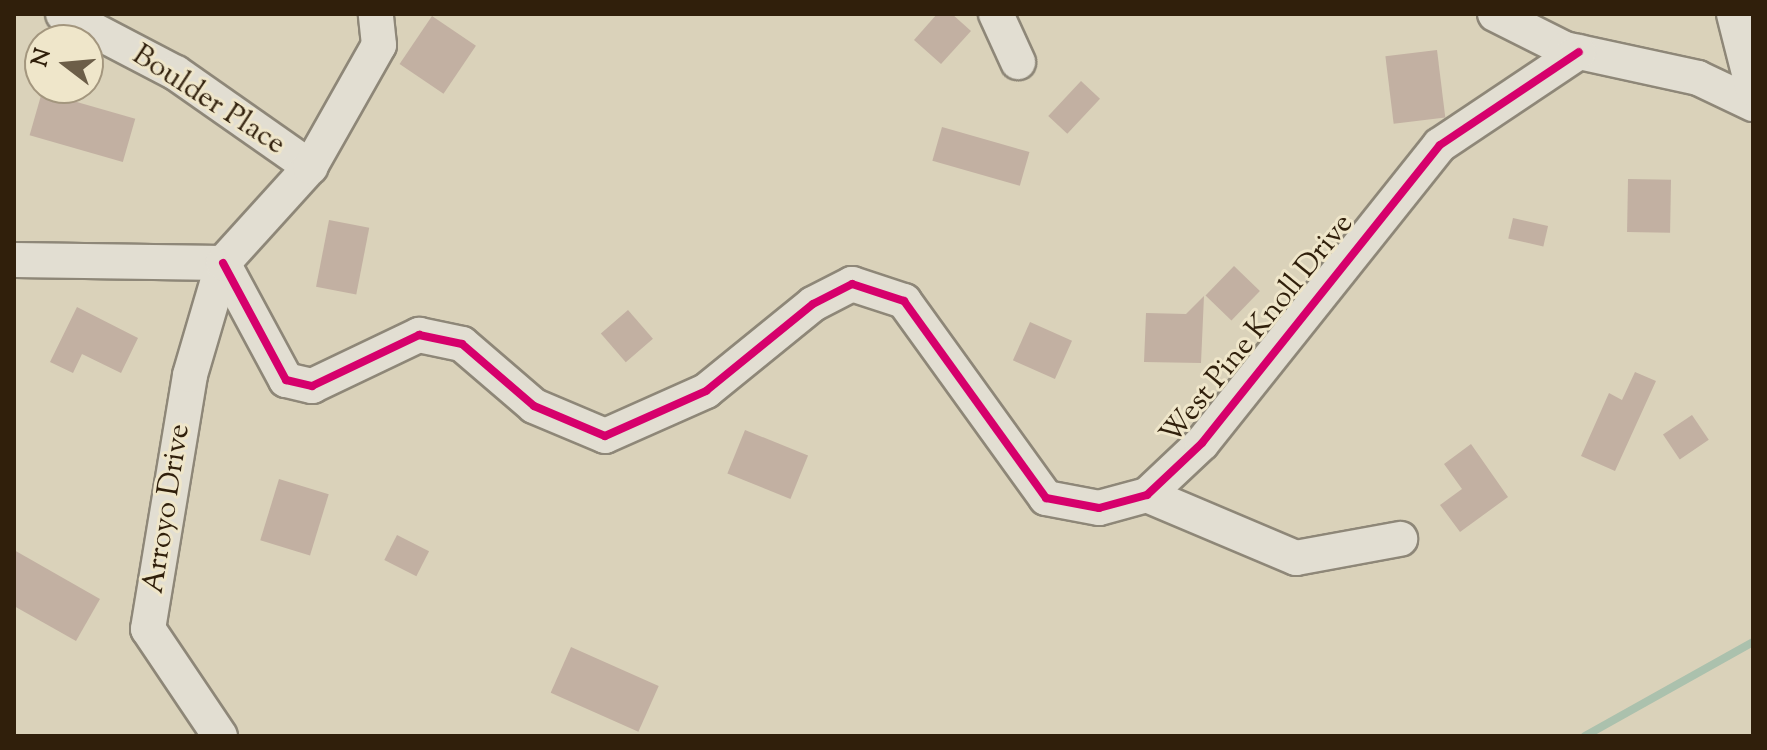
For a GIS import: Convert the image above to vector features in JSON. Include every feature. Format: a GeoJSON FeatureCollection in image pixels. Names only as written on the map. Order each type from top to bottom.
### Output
{"type":"FeatureCollection","features":[{"type":"Feature","properties":{"kind":"street","name":"Boulder Place"},"geometry":{"type":"LineString","coordinates":[[63,14],[176,73],[310,167]]}},
{"type":"Feature","properties":{"kind":"street"},"geometry":{"type":"LineString","coordinates":[[14,260],[223,263],[310,167],[379,45],[376,14]]}},
{"type":"Feature","properties":{"kind":"street"},"geometry":{"type":"LineString","coordinates":[[996,14],[1018,62]]}},
{"type":"Feature","properties":{"kind":"street"},"geometry":{"type":"LineString","coordinates":[[1495,14],[1579,52],[1698,78],[1753,104]]}},
{"type":"Feature","properties":{"kind":"street"},"geometry":{"type":"LineString","coordinates":[[1734,14],[1753,89]]}},
{"type":"Feature","properties":{"kind":"street","name":"West Pine Knoll Drive"},"geometry":{"type":"LineString","coordinates":[[223,263],[286,380],[312,386],[419,335],[462,344],[534,406],[605,436],[706,391],[813,304],[852,284],[904,301],[1046,498],[1099,508],[1147,495],[1202,443],[1440,145],[1579,52]]}},
{"type":"Feature","properties":{"kind":"street","name":"Arroyo Drive"},"geometry":{"type":"LineString","coordinates":[[220,736],[148,629],[190,375],[223,263]]}},
{"type":"Feature","properties":{"kind":"street"},"geometry":{"type":"LineString","coordinates":[[1147,495],[1296,558],[1400,539]]}},
{"type":"Feature","properties":{"kind":"building"},"geometry":{"type":"Polygon","coordinates":[[[937,14],[952,14],[971,31],[941,64],[914,40],[937,14]]]}},
{"type":"Feature","properties":{"kind":"building"},"geometry":{"type":"Polygon","coordinates":[[[432,16],[476,46],[444,94],[400,64],[432,16]]]}},
{"type":"Feature","properties":{"kind":"building"},"geometry":{"type":"Polygon","coordinates":[[[1437,50],[1445,117],[1394,124],[1385,56],[1437,50]]]}},
{"type":"Feature","properties":{"kind":"building"},"geometry":{"type":"Polygon","coordinates":[[[1081,81],[1100,99],[1067,134],[1048,116],[1081,81]]]}},
{"type":"Feature","properties":{"kind":"building"},"geometry":{"type":"Polygon","coordinates":[[[39,104],[84,104],[135,119],[123,162],[30,135],[39,104]]]}},
{"type":"Feature","properties":{"kind":"building"},"geometry":{"type":"Polygon","coordinates":[[[942,127],[1029,152],[1020,186],[932,161],[942,127]]]}},
{"type":"Feature","properties":{"kind":"building"},"geometry":{"type":"Polygon","coordinates":[[[1628,179],[1671,180],[1670,233],[1627,232],[1628,179]]]}},
{"type":"Feature","properties":{"kind":"building"},"geometry":{"type":"Polygon","coordinates":[[[1513,218],[1548,226],[1543,247],[1508,238],[1513,218]]]}},
{"type":"Feature","properties":{"kind":"building"},"geometry":{"type":"Polygon","coordinates":[[[329,220],[369,228],[356,295],[316,287],[329,220]]]}},
{"type":"Feature","properties":{"kind":"building"},"geometry":{"type":"Polygon","coordinates":[[[1234,266],[1260,291],[1231,321],[1206,295],[1234,266]]]}},
{"type":"Feature","properties":{"kind":"building"},"geometry":{"type":"Polygon","coordinates":[[[1204,296],[1201,363],[1144,362],[1146,313],[1186,314],[1204,296]]]}},
{"type":"Feature","properties":{"kind":"building"},"geometry":{"type":"Polygon","coordinates":[[[77,307],[138,338],[121,373],[82,354],[73,373],[50,362],[77,307]]]}},
{"type":"Feature","properties":{"kind":"building"},"geometry":{"type":"Polygon","coordinates":[[[628,310],[653,339],[626,362],[601,334],[628,310]]]}},
{"type":"Feature","properties":{"kind":"building"},"geometry":{"type":"Polygon","coordinates":[[[1030,322],[1072,341],[1055,379],[1013,360],[1030,322]]]}},
{"type":"Feature","properties":{"kind":"building"},"geometry":{"type":"Polygon","coordinates":[[[1635,372],[1656,381],[1615,471],[1581,456],[1609,393],[1622,400],[1635,372]]]}},
{"type":"Feature","properties":{"kind":"building"},"geometry":{"type":"Polygon","coordinates":[[[1692,415],[1709,440],[1680,459],[1663,435],[1692,415]]]}},
{"type":"Feature","properties":{"kind":"building"},"geometry":{"type":"Polygon","coordinates":[[[745,430],[808,455],[790,499],[727,474],[745,430]]]}},
{"type":"Feature","properties":{"kind":"building"},"geometry":{"type":"Polygon","coordinates":[[[1471,444],[1508,497],[1460,532],[1440,505],[1462,489],[1444,464],[1471,444]]]}},
{"type":"Feature","properties":{"kind":"building"},"geometry":{"type":"Polygon","coordinates":[[[279,479],[329,494],[310,555],[260,540],[279,479]]]}},
{"type":"Feature","properties":{"kind":"building"},"geometry":{"type":"Polygon","coordinates":[[[397,535],[429,551],[416,576],[384,560],[397,535]]]}},
{"type":"Feature","properties":{"kind":"building"},"geometry":{"type":"Polygon","coordinates":[[[14,550],[100,599],[76,641],[14,606],[14,550]]]}},
{"type":"Feature","properties":{"kind":"building"},"geometry":{"type":"Polygon","coordinates":[[[571,647],[659,686],[638,732],[551,693],[571,647]]]}},
{"type":"Feature","properties":{"kind":"waterway"},"geometry":{"type":"LineString","coordinates":[[1585,736],[1753,642]]}},
{"type":"Feature","properties":{"kind":"cycle path"},"geometry":{"type":"LineString","coordinates":[[223,263],[286,380],[312,386],[419,335],[462,344],[534,406],[605,436],[706,391],[813,304],[852,284],[904,301],[1046,498],[1099,508],[1147,495],[1202,443],[1440,145],[1579,52]]}}]}
